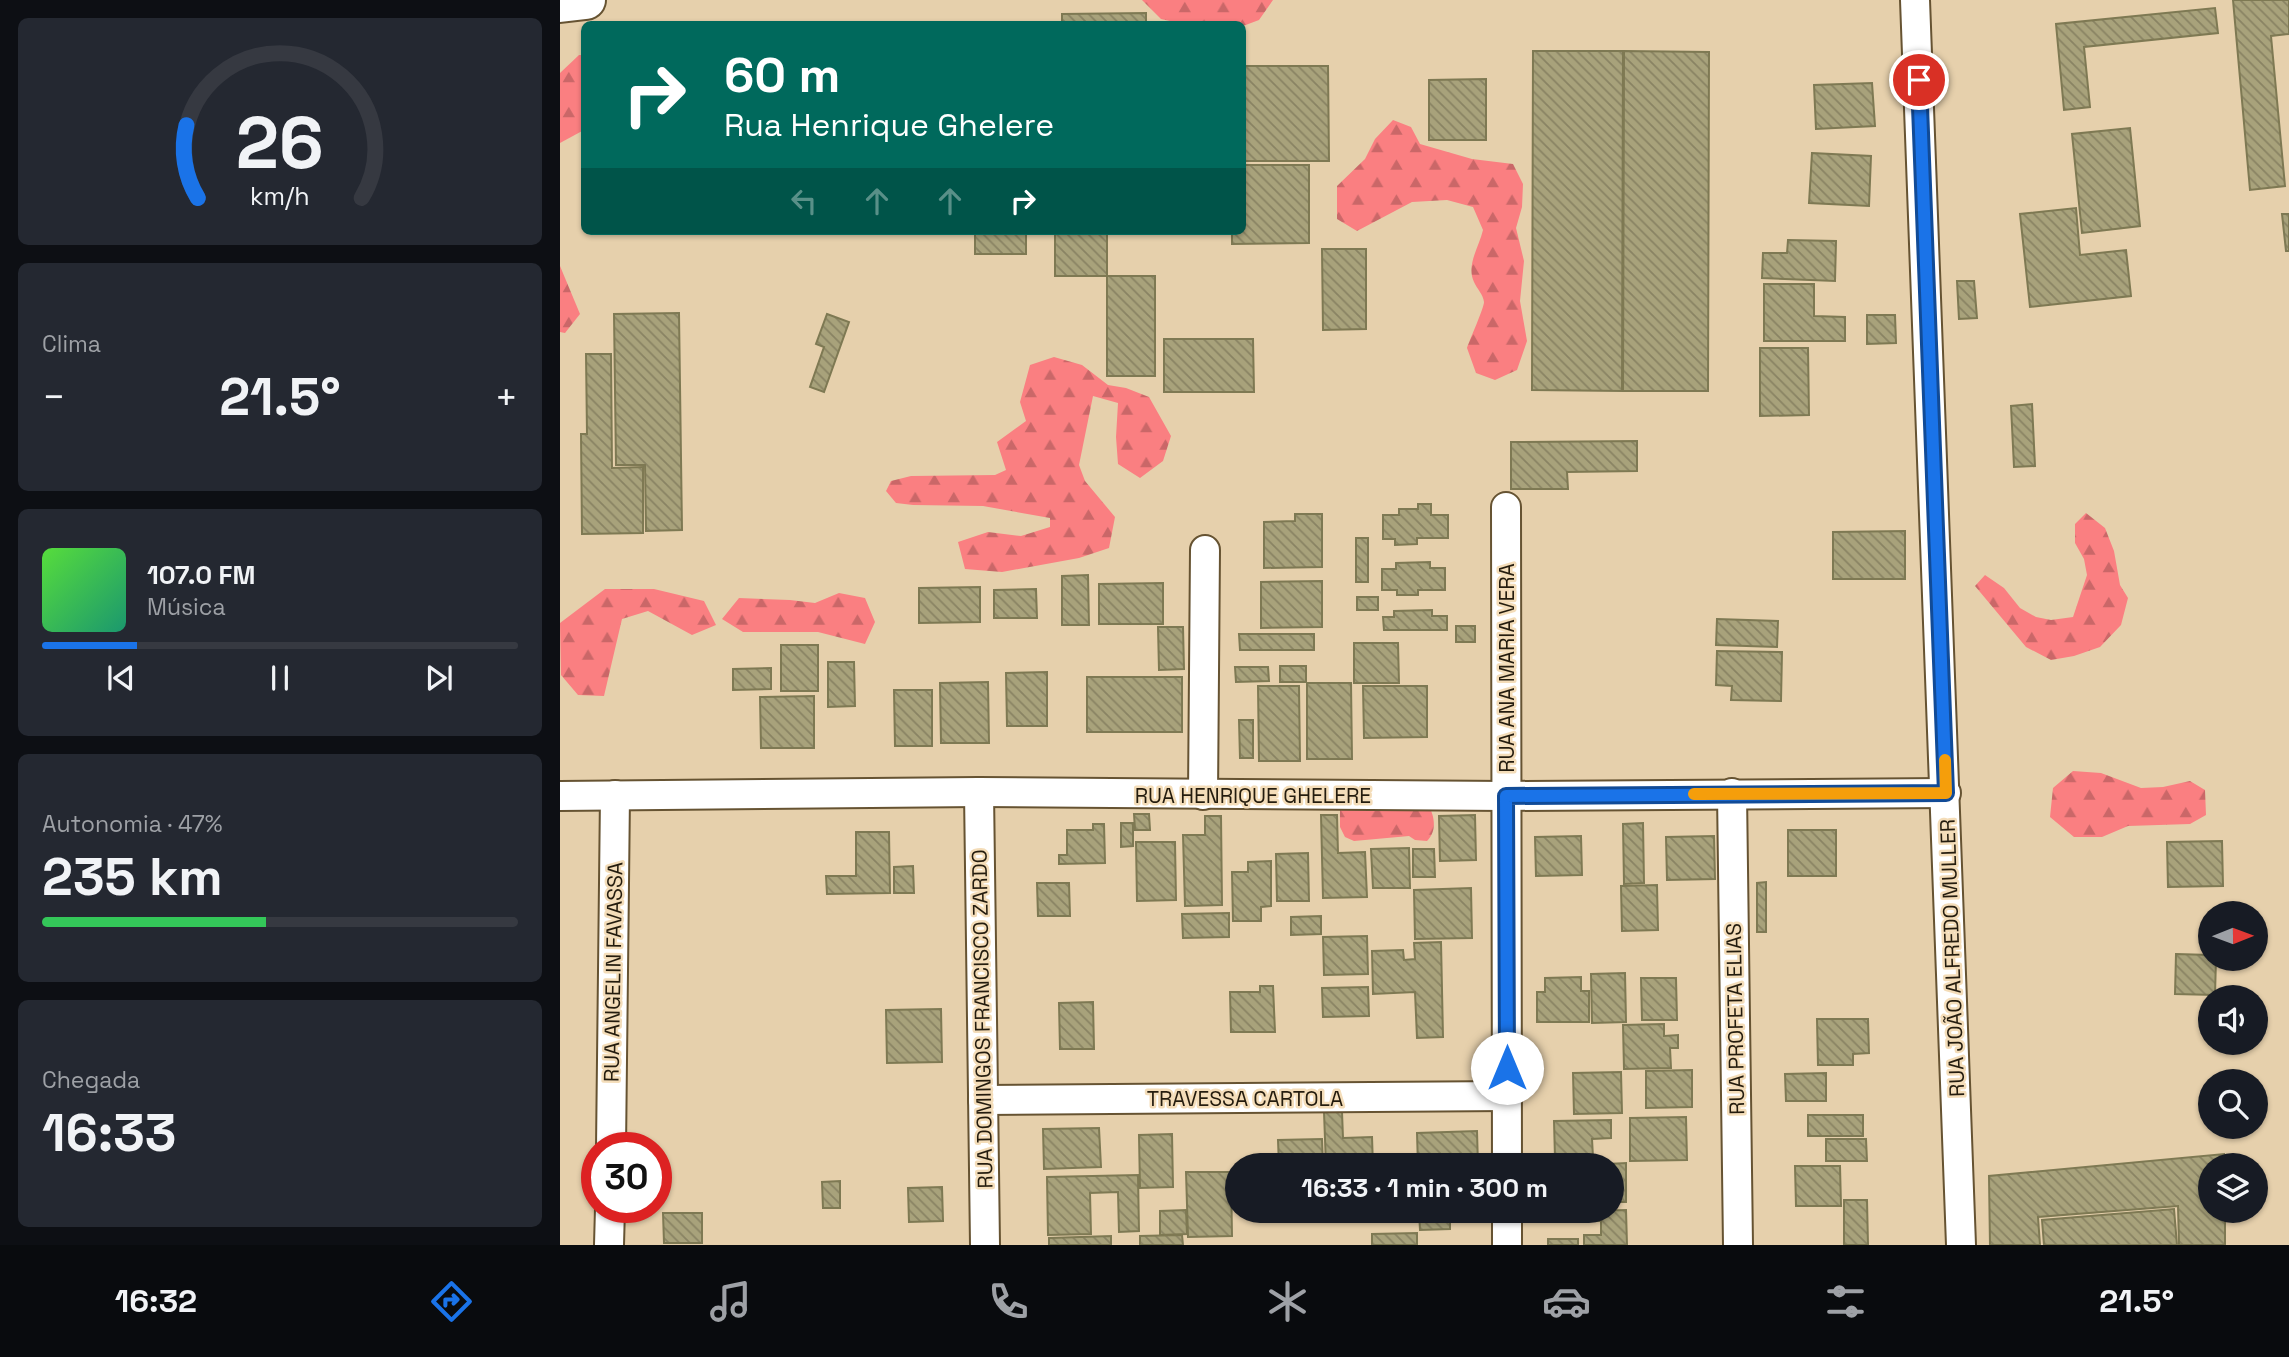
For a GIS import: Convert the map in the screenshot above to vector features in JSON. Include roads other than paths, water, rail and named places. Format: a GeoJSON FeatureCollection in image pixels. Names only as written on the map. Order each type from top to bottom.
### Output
{"type":"FeatureCollection","features":[{"type":"Feature","properties":{"kind":"main road"},"geometry":{"type":"LineString","coordinates":[[560,3],[586,0]]}},
{"type":"Feature","properties":{"kind":"street","name":"RUA JOÃO ALFREDO MULLER"},"geometry":{"type":"LineString","coordinates":[[1915,0],[1961,1245]]}},
{"type":"Feature","properties":{"kind":"street","name":"RUA ANA MARIA VERA"},"geometry":{"type":"LineString","coordinates":[[1506,507],[1507,1153]]}},
{"type":"Feature","properties":{"kind":"street"},"geometry":{"type":"LineString","coordinates":[[1203,794],[1205,550]]}},
{"type":"Feature","properties":{"kind":"street","name":"RUA HENRIQUE GHELERE"},"geometry":{"type":"LineString","coordinates":[[560,796],[979,792],[1506,796],[1946,793]]}},
{"type":"Feature","properties":{"kind":"street","name":"RUA DOMINGOS FRANCISCO ZARDO"},"geometry":{"type":"LineString","coordinates":[[979,792],[985,1245]]}},
{"type":"Feature","properties":{"kind":"street","name":"RUA PROFETA ELIAS"},"geometry":{"type":"LineString","coordinates":[[1732,793],[1738,1245]]}},
{"type":"Feature","properties":{"kind":"street","name":"RUA ANGELIN FAVASSA"},"geometry":{"type":"LineString","coordinates":[[611,1132],[614,795]]}},
{"type":"Feature","properties":{"kind":"street","name":"TRAVESSA CARTOLA"},"geometry":{"type":"LineString","coordinates":[[983,1100],[1507,1096]]}},
{"type":"Feature","properties":{"kind":"street"},"geometry":{"type":"LineString","coordinates":[[609,1245],[610,1223]]}},
{"type":"Feature","properties":{"kind":"street"},"geometry":{"type":"LineString","coordinates":[[1507,1223],[1507,1245]]}}]}
